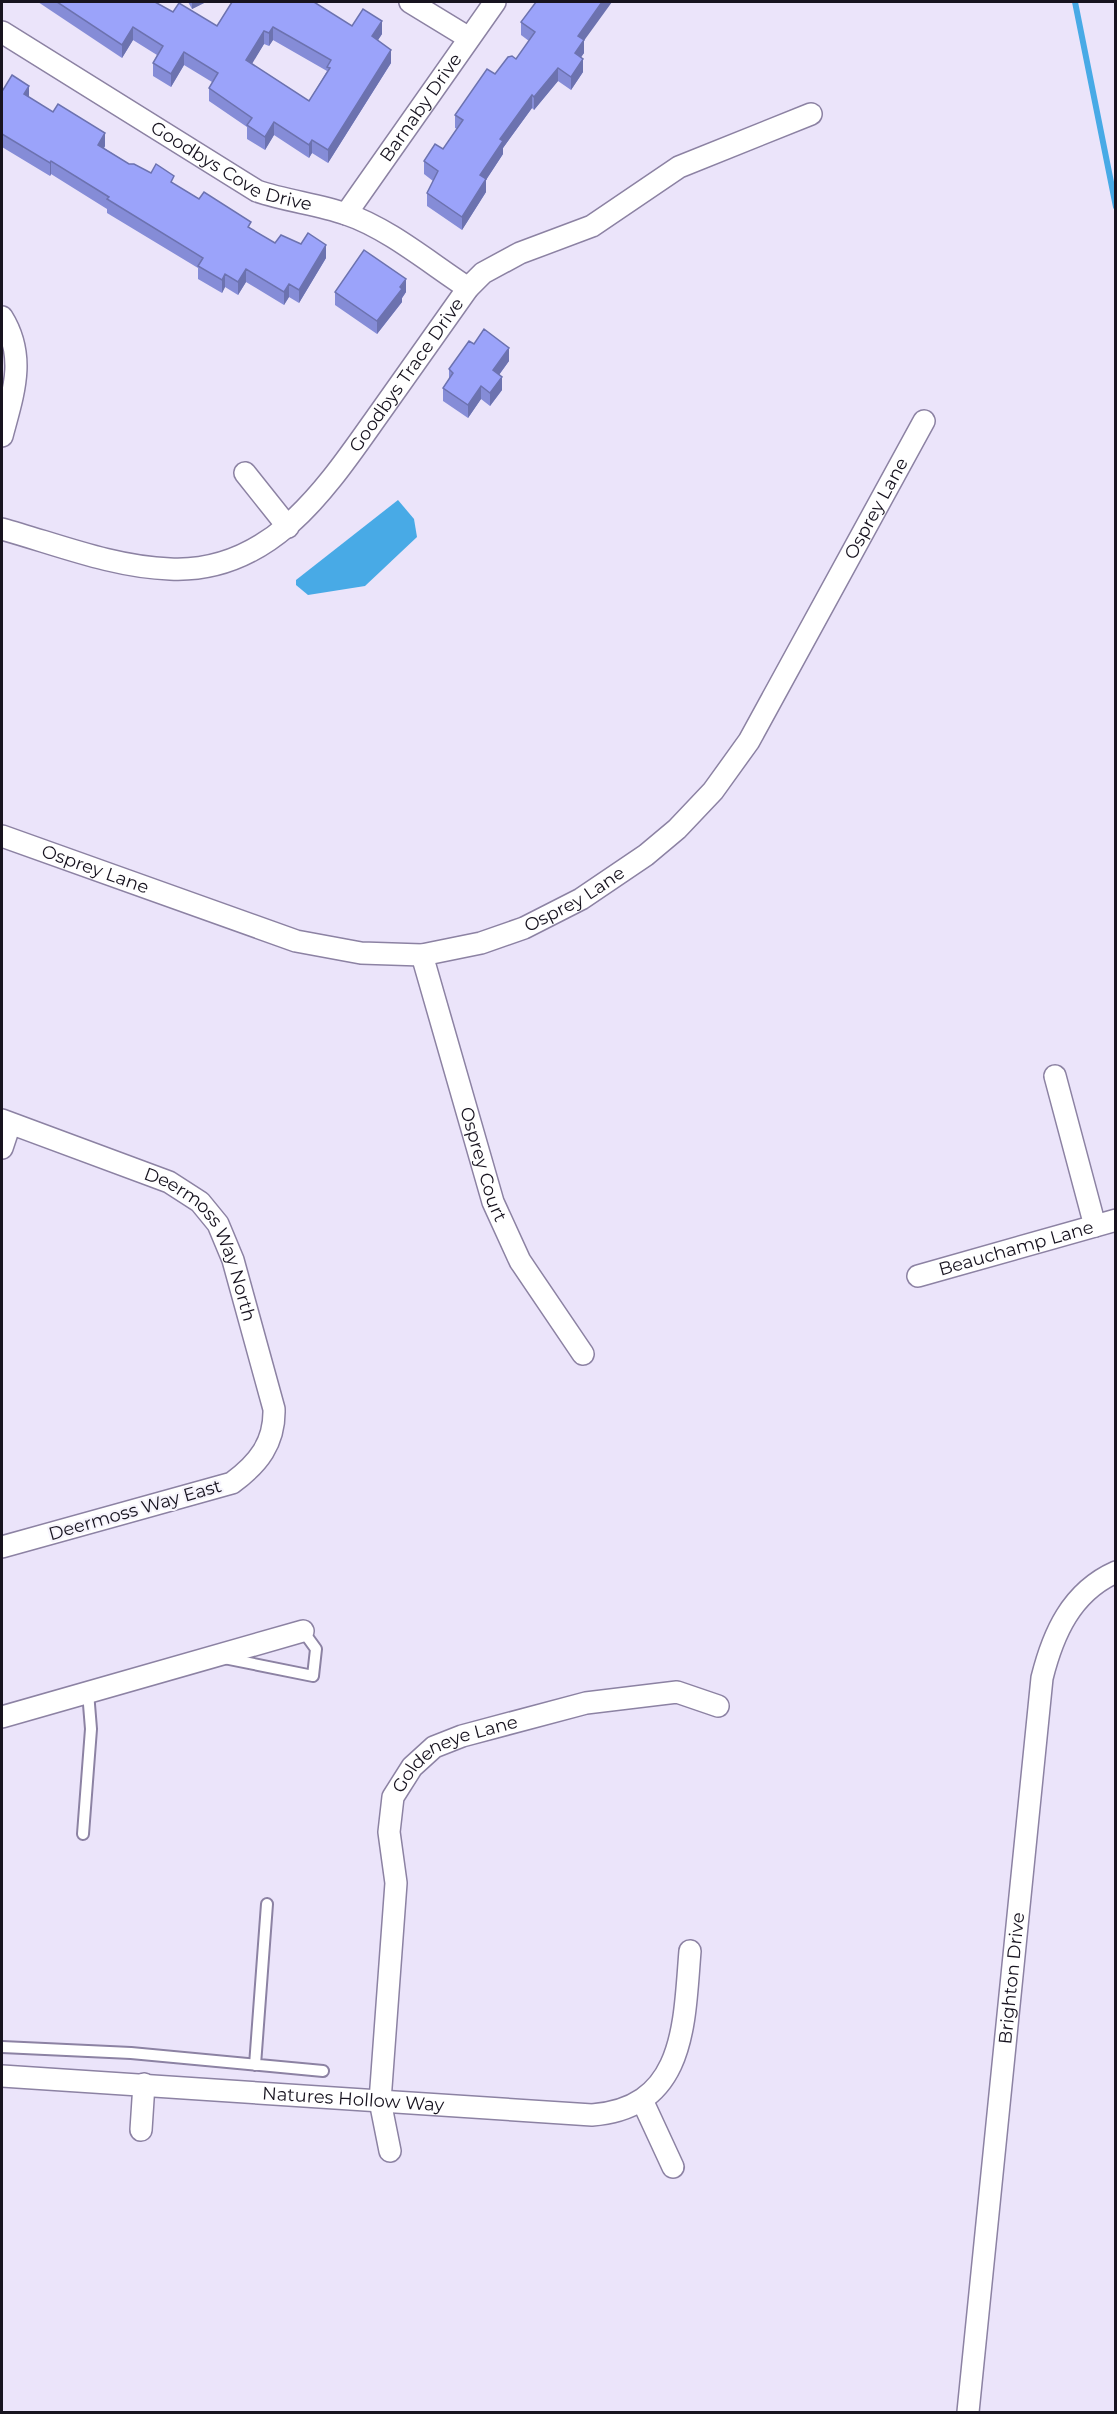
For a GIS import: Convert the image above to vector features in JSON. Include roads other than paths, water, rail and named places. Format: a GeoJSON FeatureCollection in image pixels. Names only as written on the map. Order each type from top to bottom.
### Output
{"type":"FeatureCollection","features":[{"type":"Feature","properties":{"kind":"street"},"geometry":{"type":"LineString","coordinates":[[410,2],[469,38]]}},
{"type":"Feature","properties":{"kind":"street","name":"Barnaby Drive"},"geometry":{"type":"LineString","coordinates":[[346,214],[495,2]]}},
{"type":"Feature","properties":{"kind":"street","name":"Goodbys Cove Drive"},"geometry":{"type":"LineString","coordinates":[[2,32],[257,191],[287,202],[346,214],[377,229],[468,288]]}},
{"type":"Feature","properties":{"kind":"street","name":"Goodbys Trace Drive"},"geometry":{"type":"LineString","coordinates":[[2,529],[131,565],[171,569],[209,566],[255,549],[288,527],[324,491],[468,288],[483,273],[520,253],[592,226],[679,167],[811,114]]}},
{"type":"Feature","properties":{"kind":"street"},"geometry":{"type":"LineString","coordinates":[[2,436],[17,378],[17,356],[7,326]]}},
{"type":"Feature","properties":{"kind":"street","name":"Osprey Lane"},"geometry":{"type":"LineString","coordinates":[[2,836],[296,941],[361,953],[422,955],[481,943],[524,928],[581,899],[646,855],[677,829],[712,791],[749,741],[924,421]]}},
{"type":"Feature","properties":{"kind":"street"},"geometry":{"type":"LineString","coordinates":[[245,473],[288,527]]}},
{"type":"Feature","properties":{"kind":"street","name":"Osprey Court"},"geometry":{"type":"LineString","coordinates":[[422,955],[493,1202],[520,1261],[583,1354]]}},
{"type":"Feature","properties":{"kind":"street"},"geometry":{"type":"LineString","coordinates":[[1055,1076],[1095,1226]]}},
{"type":"Feature","properties":{"kind":"street"},"geometry":{"type":"LineString","coordinates":[[2,1148],[6,1122]]}},
{"type":"Feature","properties":{"kind":"street","name":"Deermoss Way North"},"geometry":{"type":"LineString","coordinates":[[6,1122],[169,1182],[200,1202],[218,1224],[233,1260],[274,1409],[269,1443],[261,1457]]}},
{"type":"Feature","properties":{"kind":"street","name":"Beauchamp Lane"},"geometry":{"type":"LineString","coordinates":[[918,1276],[1116,1220]]}},
{"type":"Feature","properties":{"kind":"street","name":"Deermoss Way East"},"geometry":{"type":"LineString","coordinates":[[2,1547],[232,1483],[251,1469],[261,1457]]}},
{"type":"Feature","properties":{"kind":"street","name":"Brighton Drive"},"geometry":{"type":"LineString","coordinates":[[968,2412],[1042,1678],[1050,1646],[1069,1608],[1103,1578],[1116,1572]]}},
{"type":"Feature","properties":{"kind":"street"},"geometry":{"type":"LineString","coordinates":[[2,1717],[303,1631]]}},
{"type":"Feature","properties":{"kind":"street","name":"Goldeneye Lane"},"geometry":{"type":"LineString","coordinates":[[390,2151],[380,2101],[396,1883],[389,1832],[393,1797],[412,1767],[434,1747],[462,1736],[586,1703],[677,1692],[718,1706]]}},
{"type":"Feature","properties":{"kind":"street","name":"Natures Hollow Way"},"geometry":{"type":"LineString","coordinates":[[2,2076],[592,2115],[610,2114],[642,2100],[664,2076],[678,2049],[683,2033],[690,1951]]}},
{"type":"Feature","properties":{"kind":"street"},"geometry":{"type":"LineString","coordinates":[[141,2130],[144,2084]]}},
{"type":"Feature","properties":{"kind":"street"},"geometry":{"type":"LineString","coordinates":[[642,2100],[673,2167]]}},
{"type":"Feature","properties":{"kind":"lane"},"geometry":{"type":"LineString","coordinates":[[215,1656],[314,1676],[316,1649],[303,1631]]}},
{"type":"Feature","properties":{"kind":"lane"},"geometry":{"type":"LineString","coordinates":[[83,1834],[91,1729],[88,1692]]}},
{"type":"Feature","properties":{"kind":"lane"},"geometry":{"type":"LineString","coordinates":[[255,2066],[267,1904]]}},
{"type":"Feature","properties":{"kind":"lane"},"geometry":{"type":"LineString","coordinates":[[2,2047],[131,2054],[323,2071]]}},
{"type":"Feature","properties":{"kind":"water"},"geometry":{"type":"Polygon","coordinates":[[[398,500],[414,519],[417,537],[365,586],[308,595],[296,585],[296,580],[398,500]]]}},
{"type":"Feature","properties":{"kind":"waterway"},"geometry":{"type":"LineString","coordinates":[[1075,2],[1116,207]]}}]}
